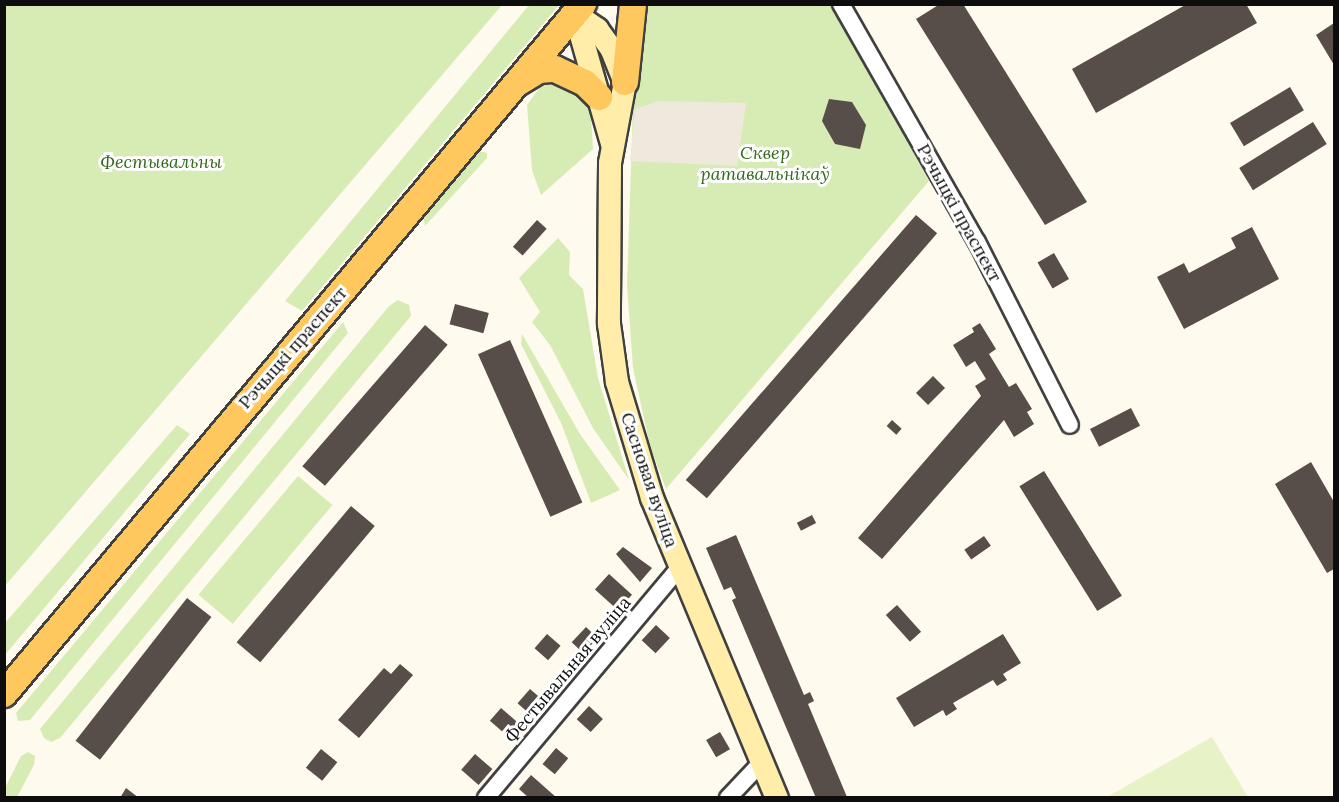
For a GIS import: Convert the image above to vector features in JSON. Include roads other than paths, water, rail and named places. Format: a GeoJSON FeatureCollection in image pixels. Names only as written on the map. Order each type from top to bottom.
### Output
{"type":"FeatureCollection","features":[{"type":"Feature","properties":{"kind":"main road"},"geometry":{"type":"LineString","coordinates":[[625,82],[633,4]]}},
{"type":"Feature","properties":{"kind":"main road"},"geometry":{"type":"LineString","coordinates":[[579,9],[611,48],[625,82]]}},
{"type":"Feature","properties":{"kind":"main road","name":"Сасновая вуліца"},"geometry":{"type":"LineString","coordinates":[[579,9],[612,144],[609,324],[617,382],[637,458],[777,798]]}},
{"type":"Feature","properties":{"kind":"main road","name":"Рэчыцкі праспект"},"geometry":{"type":"LineString","coordinates":[[4,694],[579,9]]}},
{"type":"Feature","properties":{"kind":"main road"},"geometry":{"type":"LineString","coordinates":[[513,85],[539,70],[555,69],[585,83],[599,97]]}},
{"type":"Feature","properties":{"kind":"main road","name":"Сасновая вуліца"},"geometry":{"type":"LineString","coordinates":[[612,144],[618,128],[625,82]]}},
{"type":"Feature","properties":{"kind":"street","name":"Рэчыцкі праспект"},"geometry":{"type":"LineString","coordinates":[[841,4],[977,242],[1070,425]]}},
{"type":"Feature","properties":{"kind":"street","name":"Фестывальная вуліца"},"geometry":{"type":"LineString","coordinates":[[486,798],[680,567]]}},
{"type":"Feature","properties":{"kind":"street"},"geometry":{"type":"LineString","coordinates":[[728,798],[761,763]]}},
{"type":"Feature","properties":{"kind":"park label","name":"Фестывальны"},"geometry":{"type":"Point","coordinates":[161,162]}},
{"type":"Feature","properties":{"kind":"park label","name":"Сквер ратавальнікаў"},"geometry":{"type":"Point","coordinates":[765,164]}}]}
